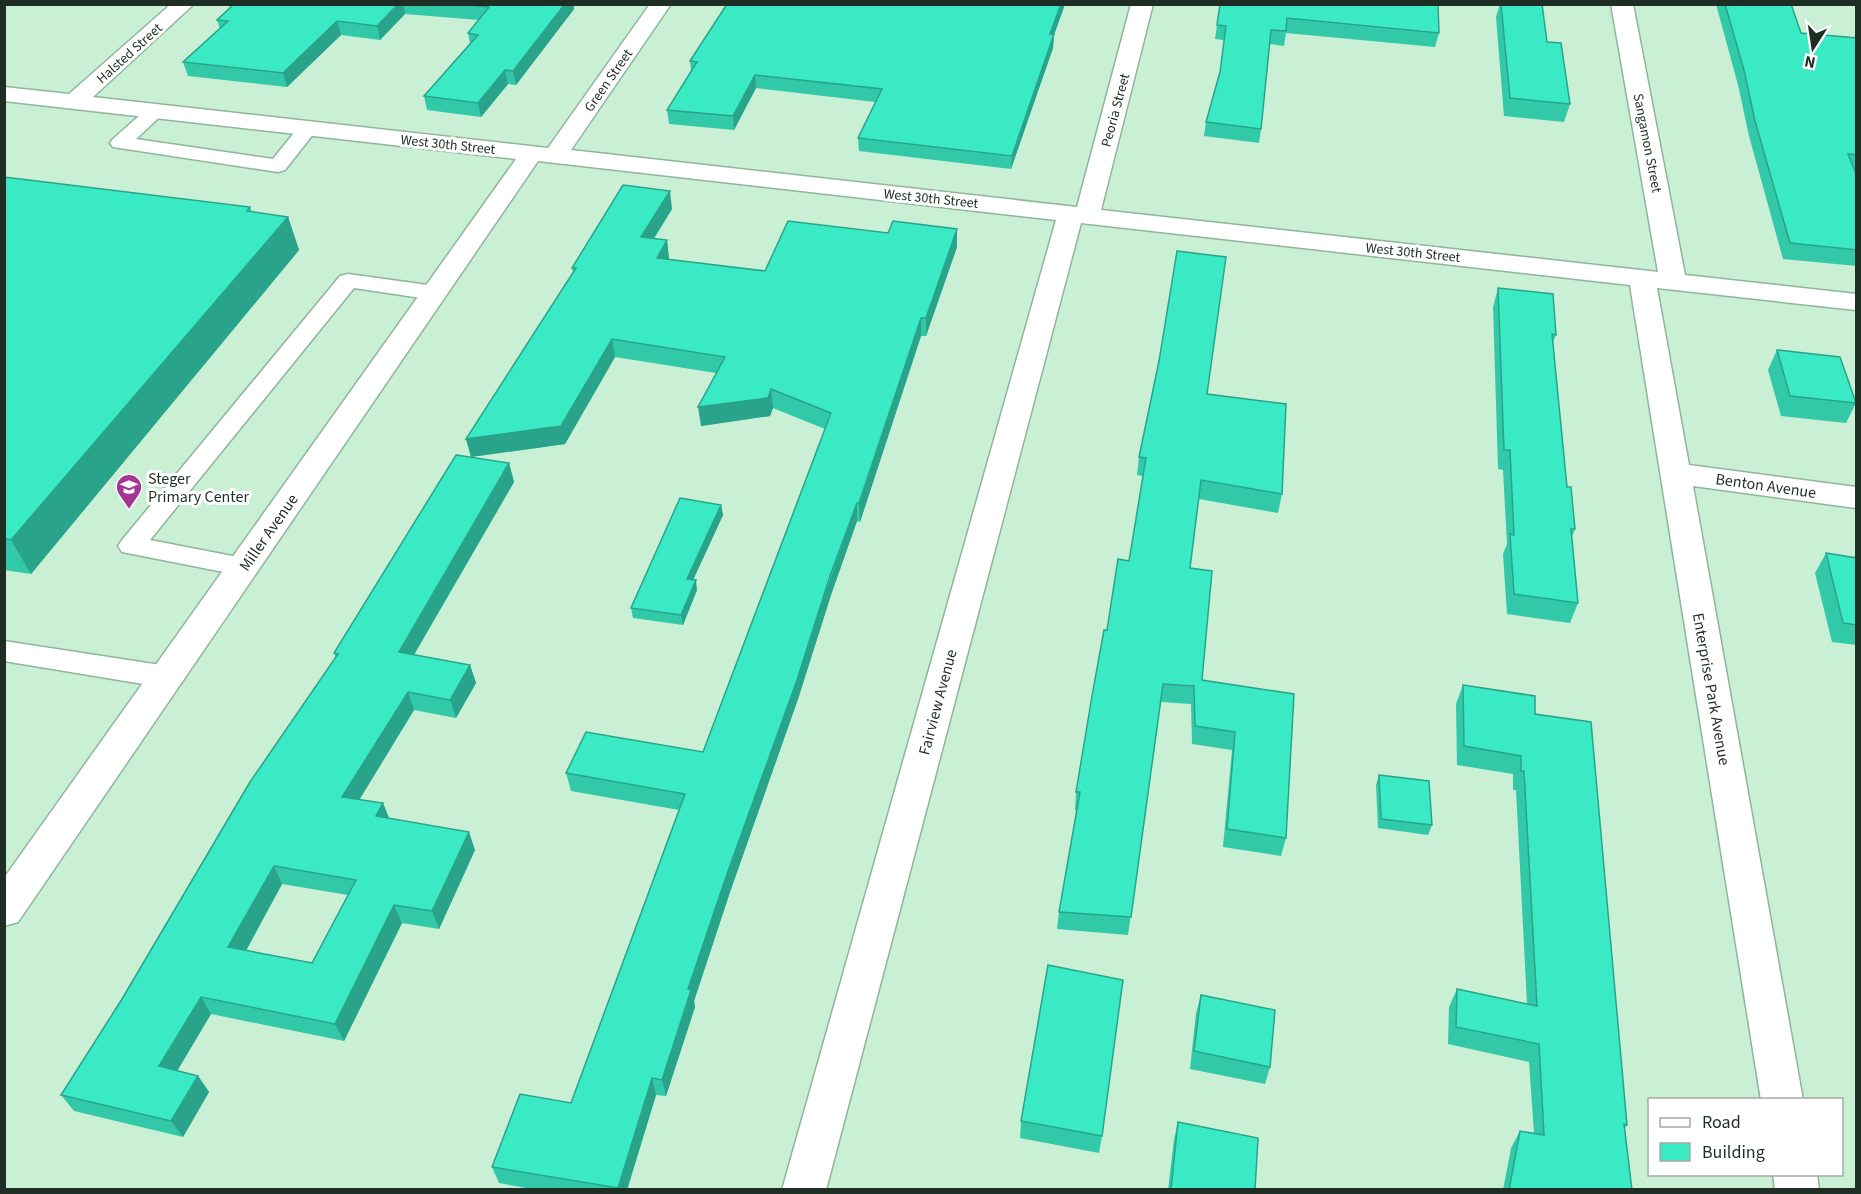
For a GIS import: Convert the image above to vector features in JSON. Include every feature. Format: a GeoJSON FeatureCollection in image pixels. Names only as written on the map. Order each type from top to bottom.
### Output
{"type":"FeatureCollection","features":[{"type":"Feature","properties":{"kind":"street","name":"Halsted Street"},"geometry":{"type":"LineString","coordinates":[[74,102],[184,4]]}},
{"type":"Feature","properties":{"kind":"street","name":"Green Street"},"geometry":{"type":"LineString","coordinates":[[544,154],[661,4]]}},
{"type":"Feature","properties":{"kind":"street","name":"Peoria Street"},"geometry":{"type":"LineString","coordinates":[[1079,215],[1142,4]]}},
{"type":"Feature","properties":{"kind":"street","name":"Sangamon Street"},"geometry":{"type":"LineString","coordinates":[[1622,4],[1658,280]]}},
{"type":"Feature","properties":{"kind":"street","name":"West 30th Street"},"geometry":{"type":"LineString","coordinates":[[4,94],[1857,302]]}},
{"type":"Feature","properties":{"kind":"street","name":"Miller Avenue"},"geometry":{"type":"LineString","coordinates":[[4,910],[435,293],[544,154]]}},
{"type":"Feature","properties":{"kind":"street","name":"Fairview Avenue"},"geometry":{"type":"LineString","coordinates":[[804,1190],[1079,215]]}},
{"type":"Feature","properties":{"kind":"street","name":"Enterprise Park Avenue"},"geometry":{"type":"LineString","coordinates":[[1658,280],[1675,472],[1782,1098]]}},
{"type":"Feature","properties":{"kind":"street","name":"Benton Avenue"},"geometry":{"type":"LineString","coordinates":[[1675,472],[1857,497]]}},
{"type":"Feature","properties":{"kind":"lane"},"geometry":{"type":"LineString","coordinates":[[156,111],[120,143],[278,166],[308,128]]}},
{"type":"Feature","properties":{"kind":"lane"},"geometry":{"type":"LineString","coordinates":[[244,567],[131,546],[348,281],[435,293]]}},
{"type":"Feature","properties":{"kind":"lane"},"geometry":{"type":"LineString","coordinates":[[4,651],[167,677]]}},
{"type":"Feature","properties":{"kind":"building"},"geometry":{"type":"Polygon","coordinates":[[[234,4],[398,4],[377,26],[337,21],[283,73],[183,62],[228,21],[217,20],[234,4]]]}},
{"type":"Feature","properties":{"kind":"building"},"geometry":{"type":"Polygon","coordinates":[[[458,4],[565,4],[513,71],[505,70],[478,103],[424,96],[478,35],[468,33],[489,7],[458,4]]]}},
{"type":"Feature","properties":{"kind":"building"},"geometry":{"type":"Polygon","coordinates":[[[727,4],[1061,4],[1050,34],[1054,34],[1012,156],[858,138],[882,89],[755,75],[733,116],[667,110],[697,62],[690,61],[727,4]]]}},
{"type":"Feature","properties":{"kind":"building"},"geometry":{"type":"Polygon","coordinates":[[[1220,4],[1438,4],[1439,33],[1287,18],[1286,31],[1271,30],[1261,129],[1206,122],[1220,72],[1226,26],[1217,25],[1220,4]]]}},
{"type":"Feature","properties":{"kind":"building"},"geometry":{"type":"Polygon","coordinates":[[[1501,4],[1542,4],[1547,42],[1561,43],[1570,104],[1510,98],[1501,4]]]}},
{"type":"Feature","properties":{"kind":"building"},"geometry":{"type":"Polygon","coordinates":[[[1725,4],[1791,4],[1801,33],[1857,38],[1857,155],[1848,154],[1857,176],[1857,250],[1790,243],[1725,4]]]}},
{"type":"Feature","properties":{"kind":"building"},"geometry":{"type":"Polygon","coordinates":[[[4,177],[250,207],[247,211],[288,217],[11,540],[4,538],[4,177]]]}},
{"type":"Feature","properties":{"kind":"building"},"geometry":{"type":"Polygon","coordinates":[[[623,185],[670,191],[641,237],[667,240],[657,258],[765,271],[788,221],[888,233],[893,221],[957,229],[926,318],[921,318],[859,503],[857,503],[830,576],[797,680],[688,989],[691,990],[662,1080],[652,1078],[618,1188],[492,1167],[520,1094],[571,1103],[685,794],[566,773],[586,732],[703,752],[831,413],[771,389],[768,398],[698,407],[725,357],[612,339],[561,426],[466,439],[576,268],[572,268],[623,185]]]}},
{"type":"Feature","properties":{"kind":"building"},"geometry":{"type":"Polygon","coordinates":[[[1177,251],[1226,257],[1207,394],[1286,404],[1282,494],[1201,480],[1190,568],[1212,571],[1202,680],[1294,694],[1286,838],[1227,829],[1235,732],[1195,726],[1194,686],[1163,684],[1131,917],[1059,912],[1080,792],[1076,792],[1092,696],[1104,630],[1107,630],[1118,559],[1129,561],[1146,458],[1139,457],[1159,361],[1177,251]]]}},
{"type":"Feature","properties":{"kind":"building"},"geometry":{"type":"Polygon","coordinates":[[[1498,288],[1553,294],[1556,335],[1552,334],[1567,487],[1571,487],[1575,529],[1571,529],[1578,603],[1514,594],[1510,534],[1514,535],[1510,450],[1504,450],[1498,288]]]}},
{"type":"Feature","properties":{"kind":"building"},"geometry":{"type":"Polygon","coordinates":[[[1777,350],[1840,357],[1856,403],[1790,396],[1777,350]]]}},
{"type":"Feature","properties":{"kind":"building"},"geometry":{"type":"Polygon","coordinates":[[[456,455],[509,463],[399,652],[470,665],[450,700],[408,692],[342,797],[383,803],[376,816],[469,832],[432,911],[394,905],[335,1024],[201,997],[159,1066],[198,1076],[171,1121],[61,1095],[122,999],[250,782],[338,654],[334,653],[456,455]],[[274,866],[228,947],[312,963],[356,880],[274,866]]]}},
{"type":"Feature","properties":{"kind":"building"},"geometry":{"type":"Polygon","coordinates":[[[680,498],[721,505],[687,579],[696,580],[681,615],[631,608],[680,498]]]}},
{"type":"Feature","properties":{"kind":"building"},"geometry":{"type":"Polygon","coordinates":[[[1826,553],[1857,558],[1857,625],[1843,623],[1826,553]]]}},
{"type":"Feature","properties":{"kind":"building"},"geometry":{"type":"Polygon","coordinates":[[[1463,685],[1535,696],[1535,714],[1591,722],[1627,1125],[1624,1124],[1632,1190],[1509,1190],[1520,1131],[1544,1135],[1539,1044],[1456,1027],[1457,989],[1537,1006],[1524,771],[1521,771],[1521,756],[1464,746],[1463,685]]]}},
{"type":"Feature","properties":{"kind":"building"},"geometry":{"type":"Polygon","coordinates":[[[1379,775],[1429,781],[1432,825],[1381,819],[1379,775]]]}},
{"type":"Feature","properties":{"kind":"building"},"geometry":{"type":"Polygon","coordinates":[[[1048,965],[1123,980],[1102,1136],[1021,1121],[1048,965]]]}},
{"type":"Feature","properties":{"kind":"building"},"geometry":{"type":"Polygon","coordinates":[[[1201,995],[1275,1010],[1270,1067],[1194,1051],[1201,995]]]}},
{"type":"Feature","properties":{"kind":"building"},"geometry":{"type":"Polygon","coordinates":[[[1178,1122],[1258,1138],[1255,1190],[1171,1189],[1178,1122]]]}},
{"type":"Feature","properties":{"kind":"place","name":"Steger Primary Center"},"geometry":{"type":"Point","coordinates":[129,510]}}]}
